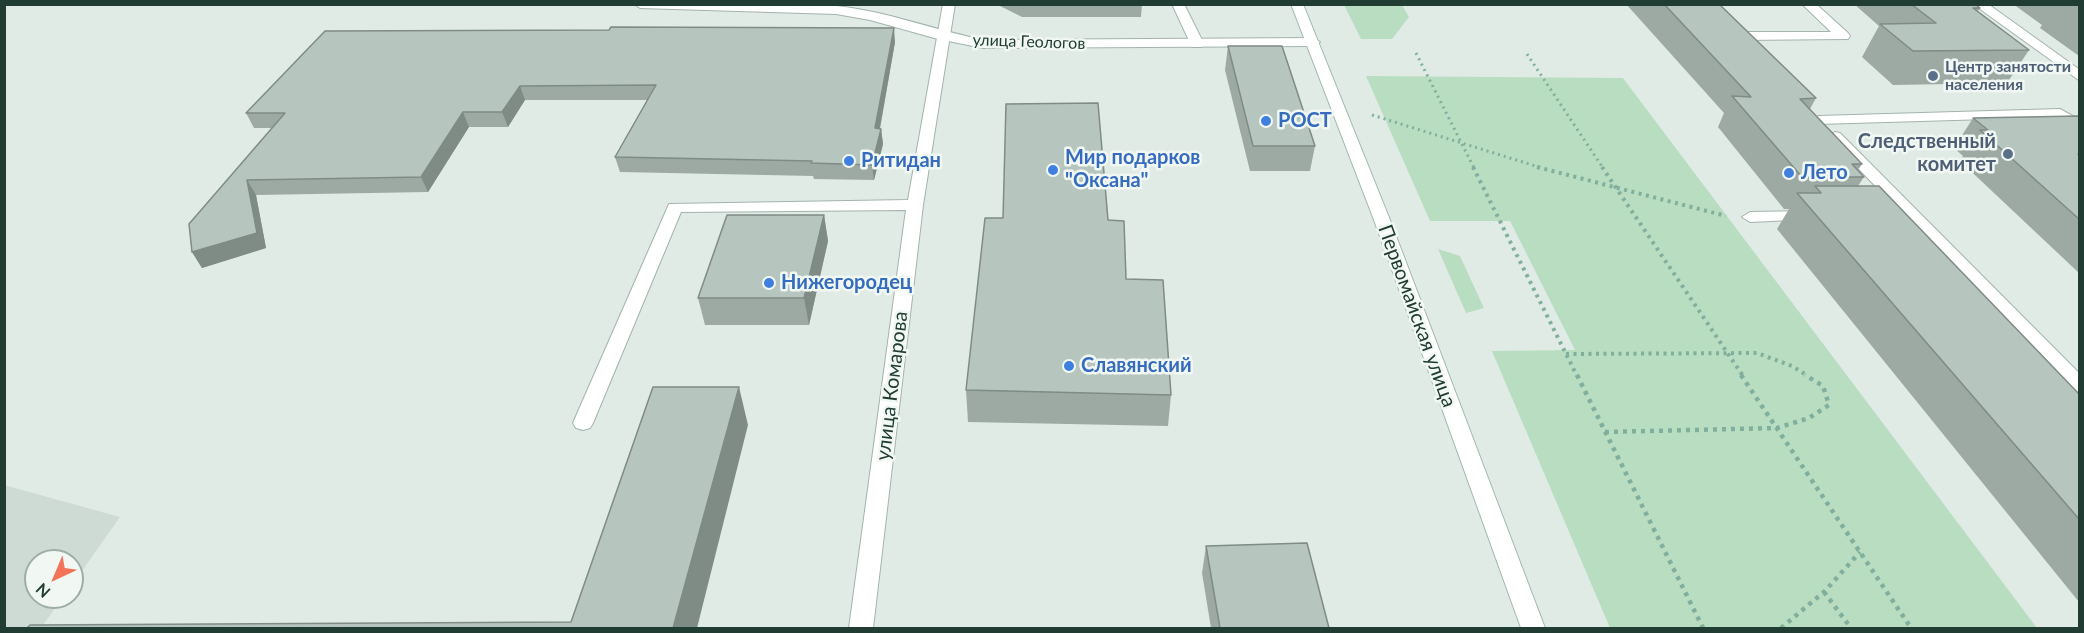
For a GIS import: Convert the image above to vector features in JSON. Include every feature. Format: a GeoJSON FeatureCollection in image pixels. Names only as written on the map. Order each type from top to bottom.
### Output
{"type":"FeatureCollection","features":[{"type":"Feature","properties":{"kind":"main road","name":"улица Геологов"},"geometry":{"type":"LineString","coordinates":[[640,4],[836,10],[983,44],[1313,42]]}},
{"type":"Feature","properties":{"kind":"main road","name":"улица Комарова"},"geometry":{"type":"LineString","coordinates":[[861,628],[915,204],[949,4]]}},
{"type":"Feature","properties":{"kind":"main road"},"geometry":{"type":"LineString","coordinates":[[1178,4],[1197,44]]}},
{"type":"Feature","properties":{"kind":"main road","name":"Первомайская улица"},"geometry":{"type":"LineString","coordinates":[[1298,4],[1382,220],[1533,628]]}},
{"type":"Feature","properties":{"kind":"main road"},"geometry":{"type":"LineString","coordinates":[[1755,53],[1736,32],[1843,36],[1808,4]]}},
{"type":"Feature","properties":{"kind":"main road"},"geometry":{"type":"LineString","coordinates":[[1980,4],[2079,77]]}},
{"type":"Feature","properties":{"kind":"main road"},"geometry":{"type":"LineString","coordinates":[[2079,128],[2060,113],[1815,115],[2079,386]]}},
{"type":"Feature","properties":{"kind":"main road"},"geometry":{"type":"LineString","coordinates":[[583,423],[675,207],[915,204]]}},
{"type":"Feature","properties":{"kind":"main road"},"geometry":{"type":"LineString","coordinates":[[1888,215],[1911,215]]}},
{"type":"Feature","properties":{"kind":"main road"},"geometry":{"type":"LineString","coordinates":[[1750,217],[1819,216]]}},
{"type":"Feature","properties":{"kind":"path"},"geometry":{"type":"LineString","coordinates":[[1416,53],[1703,628]]}},
{"type":"Feature","properties":{"kind":"path"},"geometry":{"type":"LineString","coordinates":[[1527,54],[1911,628]]}},
{"type":"Feature","properties":{"kind":"path"},"geometry":{"type":"LineString","coordinates":[[1372,115],[1462,146],[1618,191],[1729,216],[1750,217]]}},
{"type":"Feature","properties":{"kind":"path"},"geometry":{"type":"LineString","coordinates":[[1566,354],[1726,351],[1757,353],[1792,366],[1823,386],[1828,405],[1809,418],[1777,428],[1605,432]]}},
{"type":"Feature","properties":{"kind":"path"},"geometry":{"type":"LineString","coordinates":[[1780,628],[1824,592],[1860,552]]}},
{"type":"Feature","properties":{"kind":"path"},"geometry":{"type":"LineString","coordinates":[[1824,592],[1851,628]]}},
{"type":"Feature","properties":{"kind":"shaded area"},"geometry":{"type":"Polygon","coordinates":[[[4,485],[120,517],[84,568],[84,549],[24,549],[24,609],[54,609],[41,628],[5,628],[4,485]]]}},
{"type":"Feature","properties":{"kind":"green space"},"geometry":{"type":"Polygon","coordinates":[[[1344,5],[1402,5],[1409,17],[1392,39],[1361,39],[1344,5]]]}},
{"type":"Feature","properties":{"kind":"green space"},"geometry":{"type":"Polygon","coordinates":[[[1366,76],[1623,78],[2037,628],[1610,628],[1492,351],[1575,350],[1510,221],[1430,221],[1366,76]]]}},
{"type":"Feature","properties":{"kind":"green space"},"geometry":{"type":"Polygon","coordinates":[[[1438,249],[1460,256],[1484,308],[1466,313],[1438,249]]]}},
{"type":"Feature","properties":{"kind":"building"},"geometry":{"type":"Polygon","coordinates":[[[1664,4],[1719,4],[1816,98],[1800,99],[1862,164],[1852,164],[1864,177],[1802,177],[1732,96],[1751,97],[1664,4]]]}},
{"type":"Feature","properties":{"kind":"building"},"geometry":{"type":"Polygon","coordinates":[[[1911,4],[1975,4],[1980,8],[1973,8],[2029,50],[1913,51],[1880,24],[1936,23],[1911,4]]]}},
{"type":"Feature","properties":{"kind":"building"},"geometry":{"type":"Polygon","coordinates":[[[611,27],[894,28],[875,128],[881,129],[872,165],[811,163],[812,161],[615,157],[656,85],[520,86],[502,112],[463,112],[421,177],[247,180],[257,233],[192,252],[189,224],[285,113],[246,113],[325,31],[609,30],[611,27]]]}},
{"type":"Feature","properties":{"kind":"building","name":"РОСТ"},"geometry":{"type":"Polygon","coordinates":[[[1228,46],[1282,46],[1315,146],[1253,146],[1228,46]]]}},
{"type":"Feature","properties":{"kind":"building"},"geometry":{"type":"Polygon","coordinates":[[[1098,103],[1108,220],[1124,221],[1126,279],[1163,280],[1171,395],[966,390],[985,218],[1003,218],[1006,104],[1098,103]]]}},
{"type":"Feature","properties":{"kind":"building"},"geometry":{"type":"Polygon","coordinates":[[[2079,116],[2079,219],[1980,130],[1988,130],[1973,118],[2079,116]]]}},
{"type":"Feature","properties":{"kind":"building"},"geometry":{"type":"Polygon","coordinates":[[[1815,186],[1879,186],[2079,394],[2079,519],[1797,193],[1821,193],[1815,186]]]}},
{"type":"Feature","properties":{"kind":"building"},"geometry":{"type":"Polygon","coordinates":[[[727,215],[824,215],[804,298],[698,298],[727,215]]]}},
{"type":"Feature","properties":{"kind":"building"},"geometry":{"type":"Polygon","coordinates":[[[653,387],[739,387],[673,628],[27,628],[30,625],[571,622],[653,387]]]}},
{"type":"Feature","properties":{"kind":"building"},"geometry":{"type":"Polygon","coordinates":[[[1307,543],[1329,628],[1220,628],[1206,546],[1307,543]]]}},
{"type":"Feature","properties":{"kind":"place","name":"Центр занятости населения"},"geometry":{"type":"Point","coordinates":[1933,76]}},
{"type":"Feature","properties":{"kind":"place","name":"РОСТ"},"geometry":{"type":"Point","coordinates":[1266,121]}},
{"type":"Feature","properties":{"kind":"place","name":"Следственный комитет"},"geometry":{"type":"Point","coordinates":[2008,154]}},
{"type":"Feature","properties":{"kind":"place","name":"Ритидан"},"geometry":{"type":"Point","coordinates":[849,161]}},
{"type":"Feature","properties":{"kind":"place","name":"Мир подарков \"Оксана\""},"geometry":{"type":"Point","coordinates":[1053,170]}},
{"type":"Feature","properties":{"kind":"place","name":"Лето"},"geometry":{"type":"Point","coordinates":[1789,173]}},
{"type":"Feature","properties":{"kind":"place","name":"Нижегородец"},"geometry":{"type":"Point","coordinates":[769,283]}},
{"type":"Feature","properties":{"kind":"place","name":"Славянский"},"geometry":{"type":"Point","coordinates":[1069,366]}}]}
